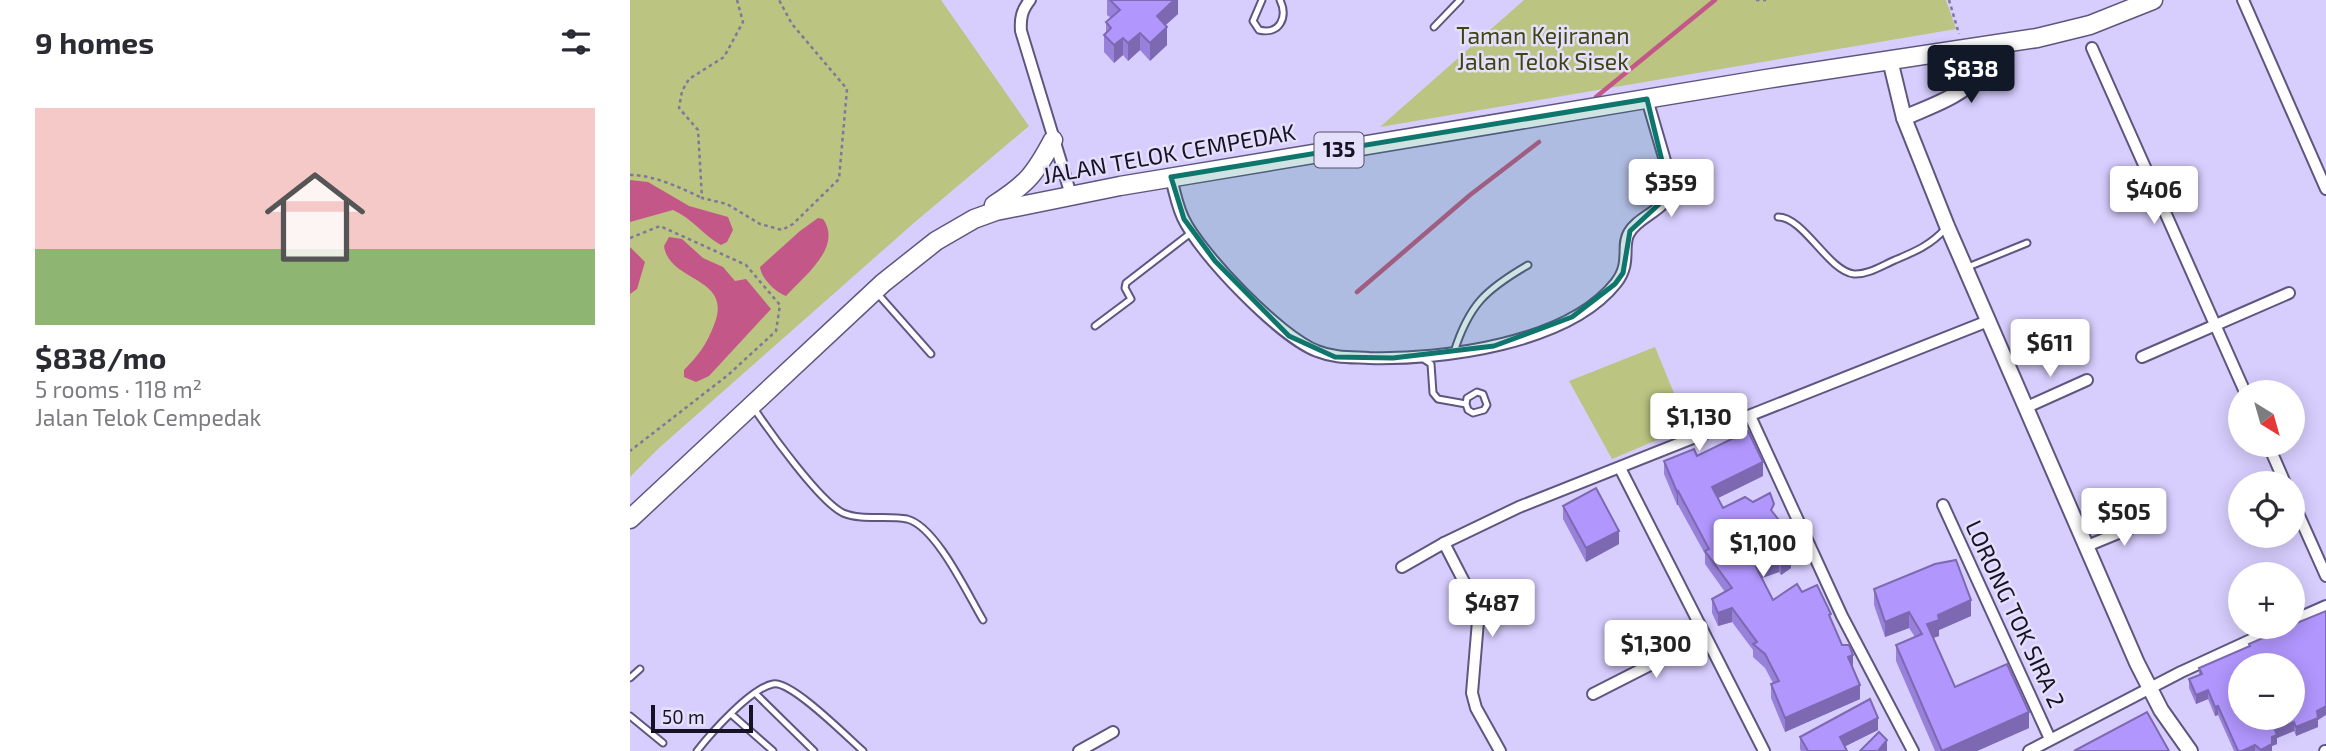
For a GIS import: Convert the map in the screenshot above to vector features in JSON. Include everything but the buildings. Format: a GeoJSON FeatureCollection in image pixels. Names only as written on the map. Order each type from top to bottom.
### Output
{"type":"FeatureCollection","features":[{"type":"Feature","properties":{"kind":"main road","name":"JALAN TELOK CEMPEDAK"},"geometry":{"type":"LineString","coordinates":[[630,519],[875,290],[936,241],[974,219],[1016,205],[1171,177],[2037,38],[2115,17],[2154,0]]}},
{"type":"Feature","properties":{"kind":"main road"},"geometry":{"type":"LineString","coordinates":[[974,219],[1025,184],[1035,173],[1053,140]]}},
{"type":"Feature","properties":{"kind":"street"},"geometry":{"type":"LineString","coordinates":[[1030,0],[1023,9],[1021,31],[1071,195]]}},
{"type":"Feature","properties":{"kind":"street"},"geometry":{"type":"LineString","coordinates":[[2243,0],[2326,189]]}},
{"type":"Feature","properties":{"kind":"street"},"geometry":{"type":"LineString","coordinates":[[1904,118],[1951,96],[1972,80],[1977,72],[1971,48]]}},
{"type":"Feature","properties":{"kind":"street"},"geometry":{"type":"LineString","coordinates":[[2092,48],[2240,380]]}},
{"type":"Feature","properties":{"kind":"street"},"geometry":{"type":"LineString","coordinates":[[1890,60],[1904,118],[1988,321],[2149,688],[2190,751]]}},
{"type":"Feature","properties":{"kind":"street"},"geometry":{"type":"LineString","coordinates":[[1171,177],[1181,212],[1192,232],[1215,261],[1276,325],[1300,343],[1335,357],[1393,358],[1494,346],[1538,333],[1589,308],[1623,273],[1627,236],[1661,208],[1670,194],[1668,171],[1647,99]]}},
{"type":"Feature","properties":{"kind":"street"},"geometry":{"type":"LineString","coordinates":[[2142,357],[2289,293]]}},
{"type":"Feature","properties":{"kind":"street"},"geometry":{"type":"LineString","coordinates":[[1402,568],[1444,543],[1519,507],[1988,321]]}},
{"type":"Feature","properties":{"kind":"street"},"geometry":{"type":"LineString","coordinates":[[2026,407],[2087,380]]}},
{"type":"Feature","properties":{"kind":"street"},"geometry":{"type":"LineString","coordinates":[[1750,416],[1842,616],[1913,751]]}},
{"type":"Feature","properties":{"kind":"street"},"geometry":{"type":"LineString","coordinates":[[1619,468],[1764,751]]}},
{"type":"Feature","properties":{"kind":"street","name":"LORONG TOK SIRA 2"},"geometry":{"type":"LineString","coordinates":[[1942,505],[2050,739]]}},
{"type":"Feature","properties":{"kind":"street"},"geometry":{"type":"LineString","coordinates":[[2087,546],[2150,520]]}},
{"type":"Feature","properties":{"kind":"street"},"geometry":{"type":"LineString","coordinates":[[2305,529],[2326,576]]}},
{"type":"Feature","properties":{"kind":"street"},"geometry":{"type":"LineString","coordinates":[[1444,543],[1475,603],[1478,621],[1472,693],[1476,708],[1500,751]]}},
{"type":"Feature","properties":{"kind":"street"},"geometry":{"type":"LineString","coordinates":[[2305,615],[2326,606]]}},
{"type":"Feature","properties":{"kind":"street"},"geometry":{"type":"LineString","coordinates":[[1593,694],[1705,637]]}},
{"type":"Feature","properties":{"kind":"street"},"geometry":{"type":"LineString","coordinates":[[2029,751],[2149,688],[2253,639]]}},
{"type":"Feature","properties":{"kind":"street"},"geometry":{"type":"LineString","coordinates":[[1079,751],[1113,732]]}},
{"type":"Feature","properties":{"kind":"lane"},"geometry":{"type":"LineString","coordinates":[[1262,0],[1253,21],[1255,26],[1264,32],[1278,27],[1283,21],[1284,13],[1280,0]]}},
{"type":"Feature","properties":{"kind":"lane"},"geometry":{"type":"LineString","coordinates":[[1434,27],[1460,0]]}},
{"type":"Feature","properties":{"kind":"lane"},"geometry":{"type":"LineString","coordinates":[[1778,217],[1785,217],[1794,223],[1825,254],[1843,269],[1854,274],[1871,271],[1926,246],[1937,239],[1947,226]]}},
{"type":"Feature","properties":{"kind":"lane"},"geometry":{"type":"LineString","coordinates":[[1095,327],[1131,299],[1124,285],[1126,283],[1192,232]]}},
{"type":"Feature","properties":{"kind":"lane"},"geometry":{"type":"LineString","coordinates":[[1965,268],[2027,243]]}},
{"type":"Feature","properties":{"kind":"lane"},"geometry":{"type":"LineString","coordinates":[[1454,352],[1472,308],[1493,287],[1528,265]]}},
{"type":"Feature","properties":{"kind":"lane"},"geometry":{"type":"LineString","coordinates":[[875,290],[931,354]]}},
{"type":"Feature","properties":{"kind":"lane"},"geometry":{"type":"LineString","coordinates":[[1419,356],[1431,364],[1435,396],[1438,399],[1466,404]]}},
{"type":"Feature","properties":{"kind":"lane"},"geometry":{"type":"LineString","coordinates":[[1477,392],[1483,394],[1487,405],[1484,410],[1473,413],[1468,410],[1466,404],[1467,398],[1477,392]]}},
{"type":"Feature","properties":{"kind":"lane"},"geometry":{"type":"LineString","coordinates":[[751,405],[831,505],[854,516],[911,520],[925,531],[938,546],[983,620]]}},
{"type":"Feature","properties":{"kind":"lane"},"geometry":{"type":"LineString","coordinates":[[630,678],[640,669]]}},
{"type":"Feature","properties":{"kind":"lane"},"geometry":{"type":"LineString","coordinates":[[697,751],[731,714],[755,694],[773,684],[789,687],[863,751]]}},
{"type":"Feature","properties":{"kind":"lane"},"geometry":{"type":"LineString","coordinates":[[755,694],[814,751]]}},
{"type":"Feature","properties":{"kind":"lane"},"geometry":{"type":"LineString","coordinates":[[731,714],[772,751]]}},
{"type":"Feature","properties":{"kind":"lane"},"geometry":{"type":"LineString","coordinates":[[630,716],[663,743]]}},
{"type":"Feature","properties":{"kind":"path"},"geometry":{"type":"LineString","coordinates":[[702,198],[698,130],[678,108],[682,91],[689,79],[724,57],[743,22],[737,0]]}},
{"type":"Feature","properties":{"kind":"path"},"geometry":{"type":"LineString","coordinates":[[630,175],[682,188],[702,198],[727,204],[760,223],[782,230],[793,224],[839,179],[847,89],[792,24],[779,0]]}},
{"type":"Feature","properties":{"kind":"path"},"geometry":{"type":"LineString","coordinates":[[1756,0],[1766,0]]}},
{"type":"Feature","properties":{"kind":"path"},"geometry":{"type":"LineString","coordinates":[[1949,0],[1971,48]]}},
{"type":"Feature","properties":{"kind":"path"},"geometry":{"type":"LineString","coordinates":[[630,238],[660,226],[683,235],[746,265],[780,305],[776,331],[728,375],[630,451]]}},
{"type":"Feature","properties":{"kind":"highlighted area"},"geometry":{"type":"Polygon","coordinates":[[[1647,99],[1670,194],[1630,231],[1623,273],[1615,284],[1572,317],[1494,346],[1393,358],[1335,357],[1289,336],[1215,261],[1184,219],[1171,177],[1647,99]]]}},
{"type":"Feature","properties":{"kind":"green space"},"geometry":{"type":"Polygon","coordinates":[[[630,0],[941,0],[1029,126],[915,222],[659,448],[630,477],[630,0]]]}},
{"type":"Feature","properties":{"kind":"green space","name":"Taman Kejiranan Jalan Telok Sisek"},"geometry":{"type":"Polygon","coordinates":[[[1524,0],[1946,0],[1956,29],[1380,127],[1524,0]]]}},
{"type":"Feature","properties":{"kind":"green space"},"geometry":{"type":"Polygon","coordinates":[[[1655,347],[1688,427],[1612,459],[1569,381],[1655,347]]]}},
{"type":"Feature","properties":{"kind":"shaded area"},"geometry":{"type":"Polygon","coordinates":[[[630,180],[648,182],[689,206],[728,217],[733,230],[727,242],[721,245],[673,210],[630,222],[630,180]]]}},
{"type":"Feature","properties":{"kind":"shaded area"},"geometry":{"type":"Polygon","coordinates":[[[818,218],[823,219],[828,230],[825,250],[811,270],[786,296],[769,284],[760,267],[818,218]]]}},
{"type":"Feature","properties":{"kind":"shaded area"},"geometry":{"type":"Polygon","coordinates":[[[669,237],[682,239],[703,258],[723,267],[735,281],[746,279],[771,309],[709,376],[696,382],[684,377],[684,370],[705,344],[718,309],[715,297],[708,288],[668,258],[664,246],[669,237]]]}},
{"type":"Feature","properties":{"kind":"shaded area"},"geometry":{"type":"Polygon","coordinates":[[[630,247],[645,262],[637,289],[630,294],[630,247]]]}},
{"type":"Feature","properties":{"kind":"waterway"},"geometry":{"type":"LineString","coordinates":[[1596,97],[1715,0]]}},
{"type":"Feature","properties":{"kind":"waterway"},"geometry":{"type":"LineString","coordinates":[[1357,292],[1470,195],[1539,142]]}}]}
